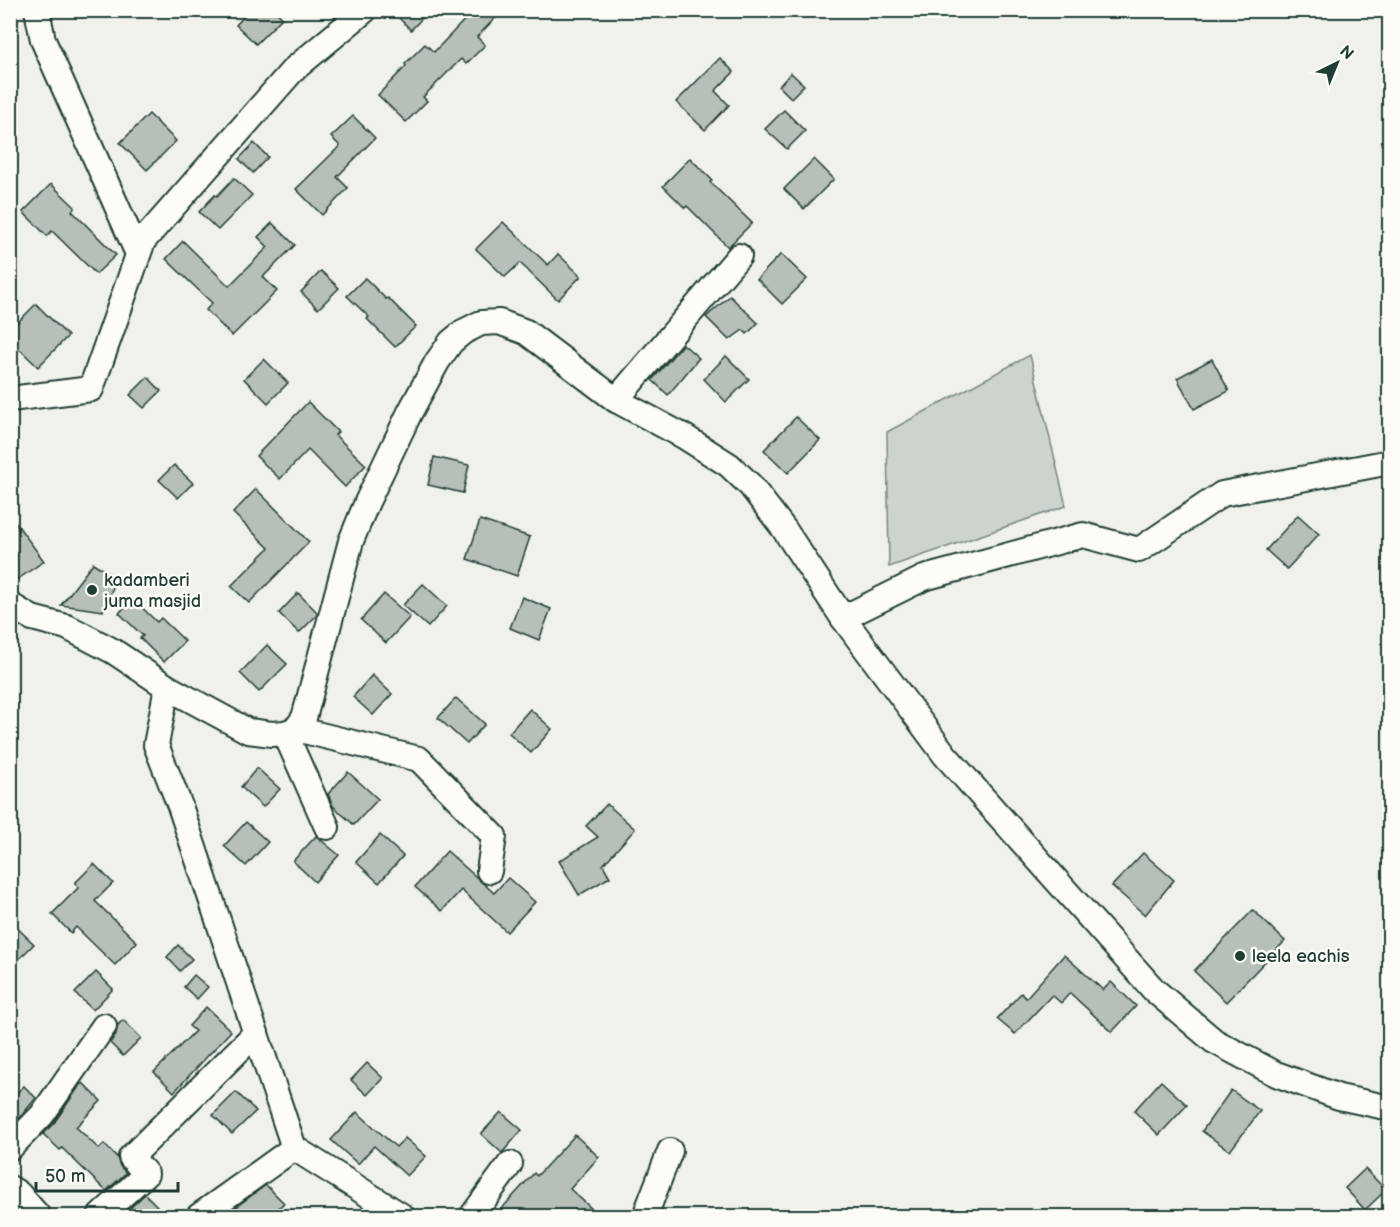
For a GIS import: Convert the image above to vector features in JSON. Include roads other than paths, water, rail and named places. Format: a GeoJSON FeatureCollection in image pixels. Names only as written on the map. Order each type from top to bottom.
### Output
{"type":"FeatureCollection","features":[{"type":"Feature","properties":{"kind":"street"},"geometry":{"type":"LineString","coordinates":[[37,10],[43,40],[138,255]]}},
{"type":"Feature","properties":{"kind":"street"},"geometry":{"type":"LineString","coordinates":[[10,399],[91,389],[142,241],[293,70],[365,10]]}},
{"type":"Feature","properties":{"kind":"street"},"geometry":{"type":"LineString","coordinates":[[616,400],[739,256]]}},
{"type":"Feature","properties":{"kind":"street"},"geometry":{"type":"LineString","coordinates":[[291,731],[304,718],[351,541],[410,411],[436,362],[451,342],[463,332],[482,323],[499,322],[526,332],[616,400],[686,437],[729,465],[750,485],[784,529],[843,618],[945,755],[1154,990],[1214,1041],[1276,1074],[1339,1097],[1389,1108]]}},
{"type":"Feature","properties":{"kind":"street"},"geometry":{"type":"LineString","coordinates":[[843,618],[924,578],[1083,535],[1139,550],[1222,494],[1389,462]]}},
{"type":"Feature","properties":{"kind":"street"},"geometry":{"type":"LineString","coordinates":[[10,605],[32,618],[67,627],[113,651],[167,687],[248,731],[272,734],[291,731],[419,759],[494,836],[489,872]]}},
{"type":"Feature","properties":{"kind":"street"},"geometry":{"type":"LineString","coordinates":[[167,687],[156,745],[180,806],[294,1148],[402,1216]]}},
{"type":"Feature","properties":{"kind":"street"},"geometry":{"type":"LineString","coordinates":[[291,731],[327,827]]}},
{"type":"Feature","properties":{"kind":"street"},"geometry":{"type":"LineString","coordinates":[[10,1148],[42,1115],[105,1026]]}},
{"type":"Feature","properties":{"kind":"street"},"geometry":{"type":"LineString","coordinates":[[100,1216],[146,1174],[131,1157],[256,1033]]}},
{"type":"Feature","properties":{"kind":"street"},"geometry":{"type":"LineString","coordinates":[[199,1216],[294,1148]]}},
{"type":"Feature","properties":{"kind":"street"},"geometry":{"type":"LineString","coordinates":[[645,1216],[670,1151]]}},
{"type":"Feature","properties":{"kind":"street"},"geometry":{"type":"LineString","coordinates":[[472,1216],[510,1164]]}},
{"type":"Feature","properties":{"kind":"street"},"geometry":{"type":"LineString","coordinates":[[10,1188],[20,1194],[38,1216]]}},
{"type":"Feature","properties":{"kind":"place","name":"kadamberi juma masjid"},"geometry":{"type":"Point","coordinates":[92,590]}},
{"type":"Feature","properties":{"kind":"place","name":"leela eachis"},"geometry":{"type":"Point","coordinates":[1240,956]}}]}
